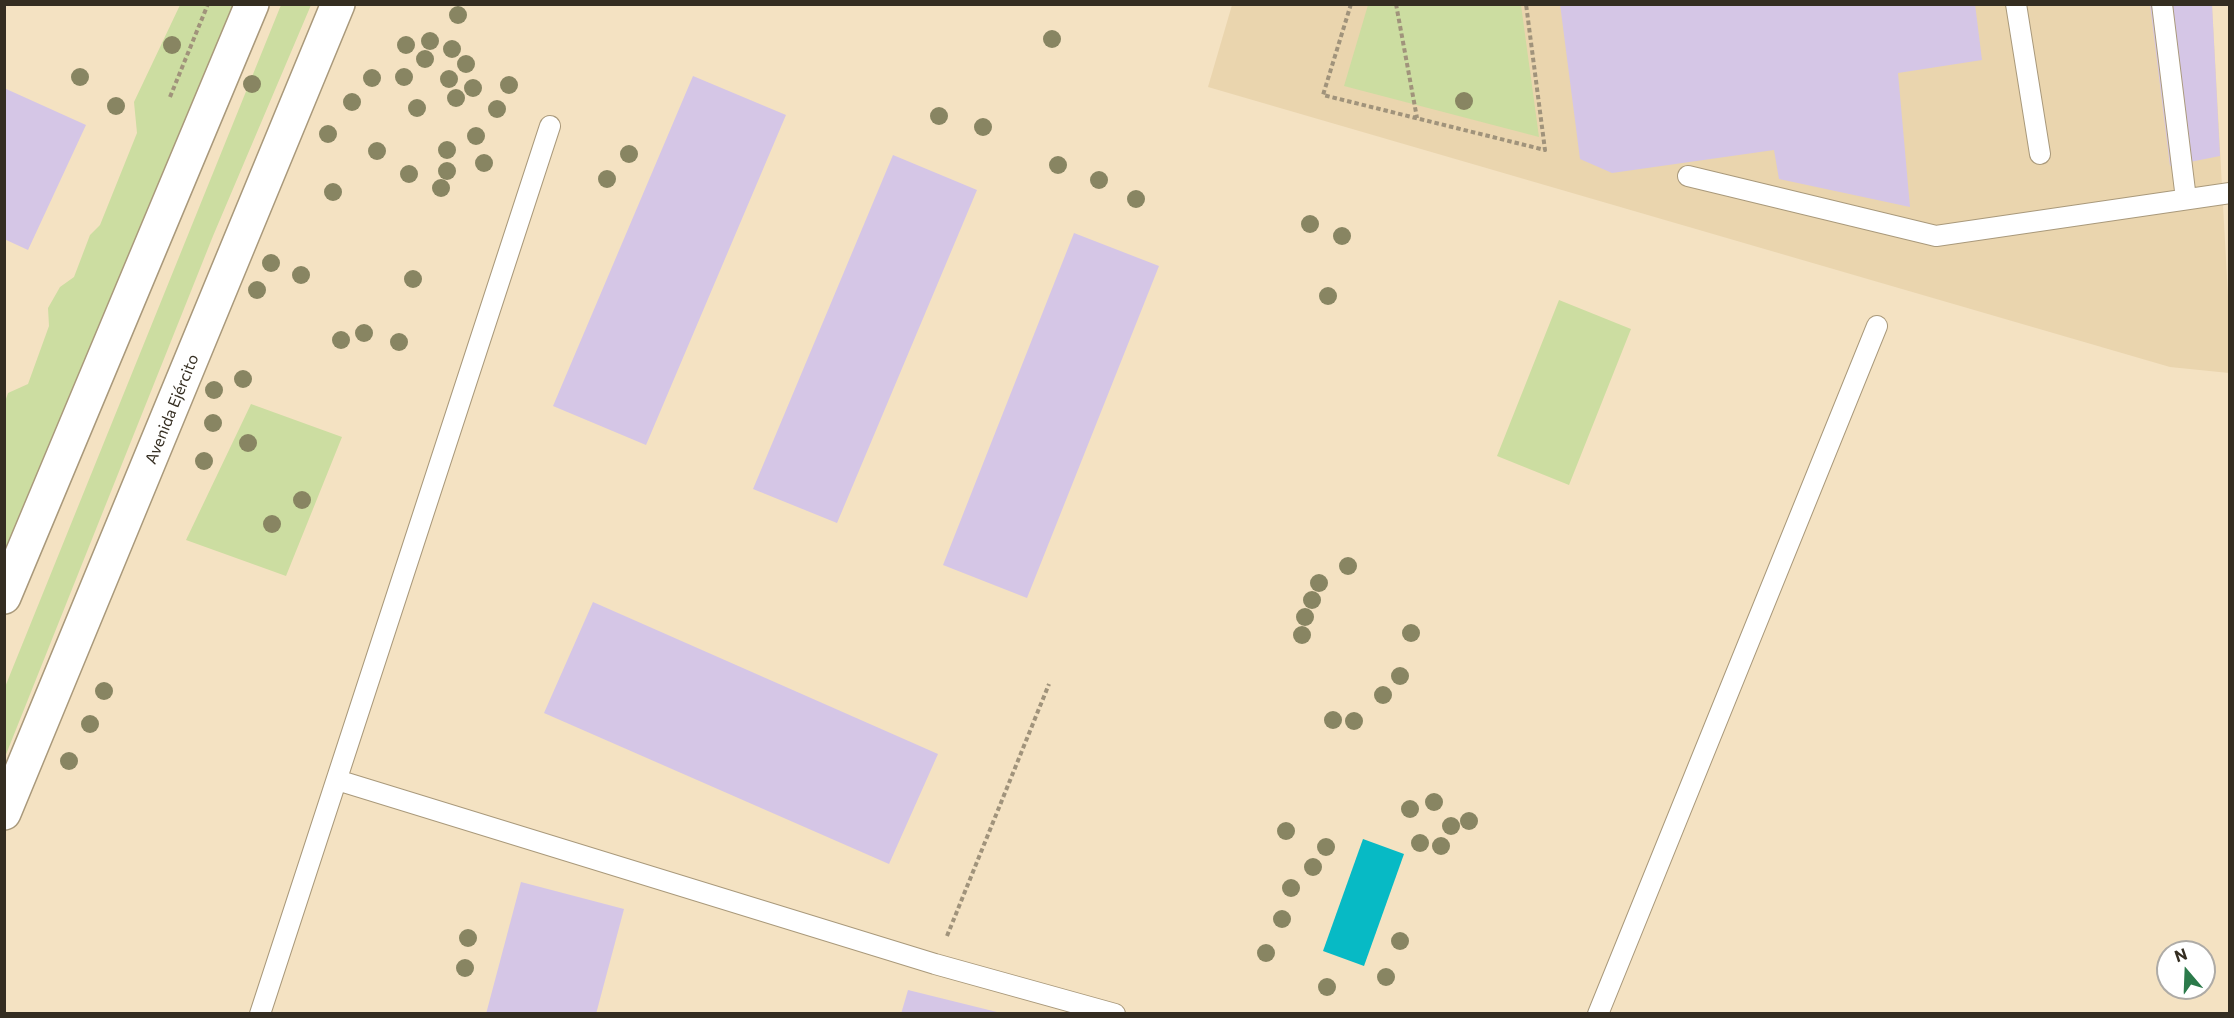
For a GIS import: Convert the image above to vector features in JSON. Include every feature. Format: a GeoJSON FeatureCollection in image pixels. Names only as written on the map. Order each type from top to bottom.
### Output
{"type":"FeatureCollection","features":[{"type":"Feature","properties":{"kind":"highway"},"geometry":{"type":"LineString","coordinates":[[4,597],[252,4]]}},
{"type":"Feature","properties":{"kind":"highway","name":"Avenida Ejército"},"geometry":{"type":"LineString","coordinates":[[4,813],[338,4]]}},
{"type":"Feature","properties":{"kind":"lane"},"geometry":{"type":"LineString","coordinates":[[2016,4],[2040,154]]}},
{"type":"Feature","properties":{"kind":"lane"},"geometry":{"type":"LineString","coordinates":[[2162,4],[2186,199]]}},
{"type":"Feature","properties":{"kind":"lane"},"geometry":{"type":"LineString","coordinates":[[260,1014],[550,126]]}},
{"type":"Feature","properties":{"kind":"lane"},"geometry":{"type":"LineString","coordinates":[[1688,176],[1936,237],[2229,193]]}},
{"type":"Feature","properties":{"kind":"lane"},"geometry":{"type":"LineString","coordinates":[[1598,1014],[1877,326]]}},
{"type":"Feature","properties":{"kind":"lane"},"geometry":{"type":"LineString","coordinates":[[337,780],[935,964],[1115,1014]]}},
{"type":"Feature","properties":{"kind":"path"},"geometry":{"type":"LineString","coordinates":[[1351,4],[1323,95],[1545,150],[1526,4]]}},
{"type":"Feature","properties":{"kind":"path"},"geometry":{"type":"LineString","coordinates":[[1396,4],[1417,118]]}},
{"type":"Feature","properties":{"kind":"path"},"geometry":{"type":"LineString","coordinates":[[935,964],[1049,684]]}},
{"type":"Feature","properties":{"kind":"shaded area"},"geometry":{"type":"Polygon","coordinates":[[[1232,5],[2212,5],[2229,314],[2229,373],[2170,367],[1208,87],[1232,5]]]}},
{"type":"Feature","properties":{"kind":"green space"},"geometry":{"type":"Polygon","coordinates":[[[180,5],[233,5],[5,551],[5,402],[8,393],[28,384],[49,326],[48,308],[60,287],[74,277],[90,235],[100,225],[137,133],[134,102],[180,5]]]}},
{"type":"Feature","properties":{"kind":"green space"},"geometry":{"type":"Polygon","coordinates":[[[281,5],[311,5],[213,236],[5,757],[5,687],[281,5]]]}},
{"type":"Feature","properties":{"kind":"green space"},"geometry":{"type":"Polygon","coordinates":[[[1368,5],[1521,5],[1539,137],[1344,86],[1368,5]]]}},
{"type":"Feature","properties":{"kind":"green space"},"geometry":{"type":"Polygon","coordinates":[[[1559,300],[1631,329],[1569,485],[1497,456],[1559,300]]]}},
{"type":"Feature","properties":{"kind":"green space"},"geometry":{"type":"Polygon","coordinates":[[[251,404],[342,437],[286,576],[186,540],[251,404]]]}},
{"type":"Feature","properties":{"kind":"water"},"geometry":{"type":"Polygon","coordinates":[[[1363,839],[1404,854],[1364,966],[1323,951],[1363,839]]]}},
{"type":"Feature","properties":{"kind":"building"},"geometry":{"type":"Polygon","coordinates":[[[1560,4],[1975,4],[1982,60],[1898,73],[1910,207],[1779,179],[1774,150],[1612,173],[1580,159],[1560,4]]]}},
{"type":"Feature","properties":{"kind":"building"},"geometry":{"type":"Polygon","coordinates":[[[2150,4],[2212,4],[2220,156],[2170,166],[2150,4]]]}},
{"type":"Feature","properties":{"kind":"building"},"geometry":{"type":"Polygon","coordinates":[[[693,76],[786,115],[646,445],[553,406],[693,76]]]}},
{"type":"Feature","properties":{"kind":"building"},"geometry":{"type":"Polygon","coordinates":[[[4,88],[86,125],[28,250],[4,239],[4,88]]]}},
{"type":"Feature","properties":{"kind":"building"},"geometry":{"type":"Polygon","coordinates":[[[893,155],[977,190],[837,523],[753,489],[893,155]]]}},
{"type":"Feature","properties":{"kind":"building"},"geometry":{"type":"Polygon","coordinates":[[[1074,233],[1159,266],[1027,598],[943,565],[1074,233]]]}},
{"type":"Feature","properties":{"kind":"building"},"geometry":{"type":"Polygon","coordinates":[[[593,602],[938,754],[889,864],[544,713],[593,602]]]}},
{"type":"Feature","properties":{"kind":"building"},"geometry":{"type":"Polygon","coordinates":[[[521,882],[624,909],[596,1014],[486,1014],[521,882]]]}},
{"type":"Feature","properties":{"kind":"building"},"geometry":{"type":"Polygon","coordinates":[[[908,990],[1001,1013],[901,1014],[908,990]]]}}]}
